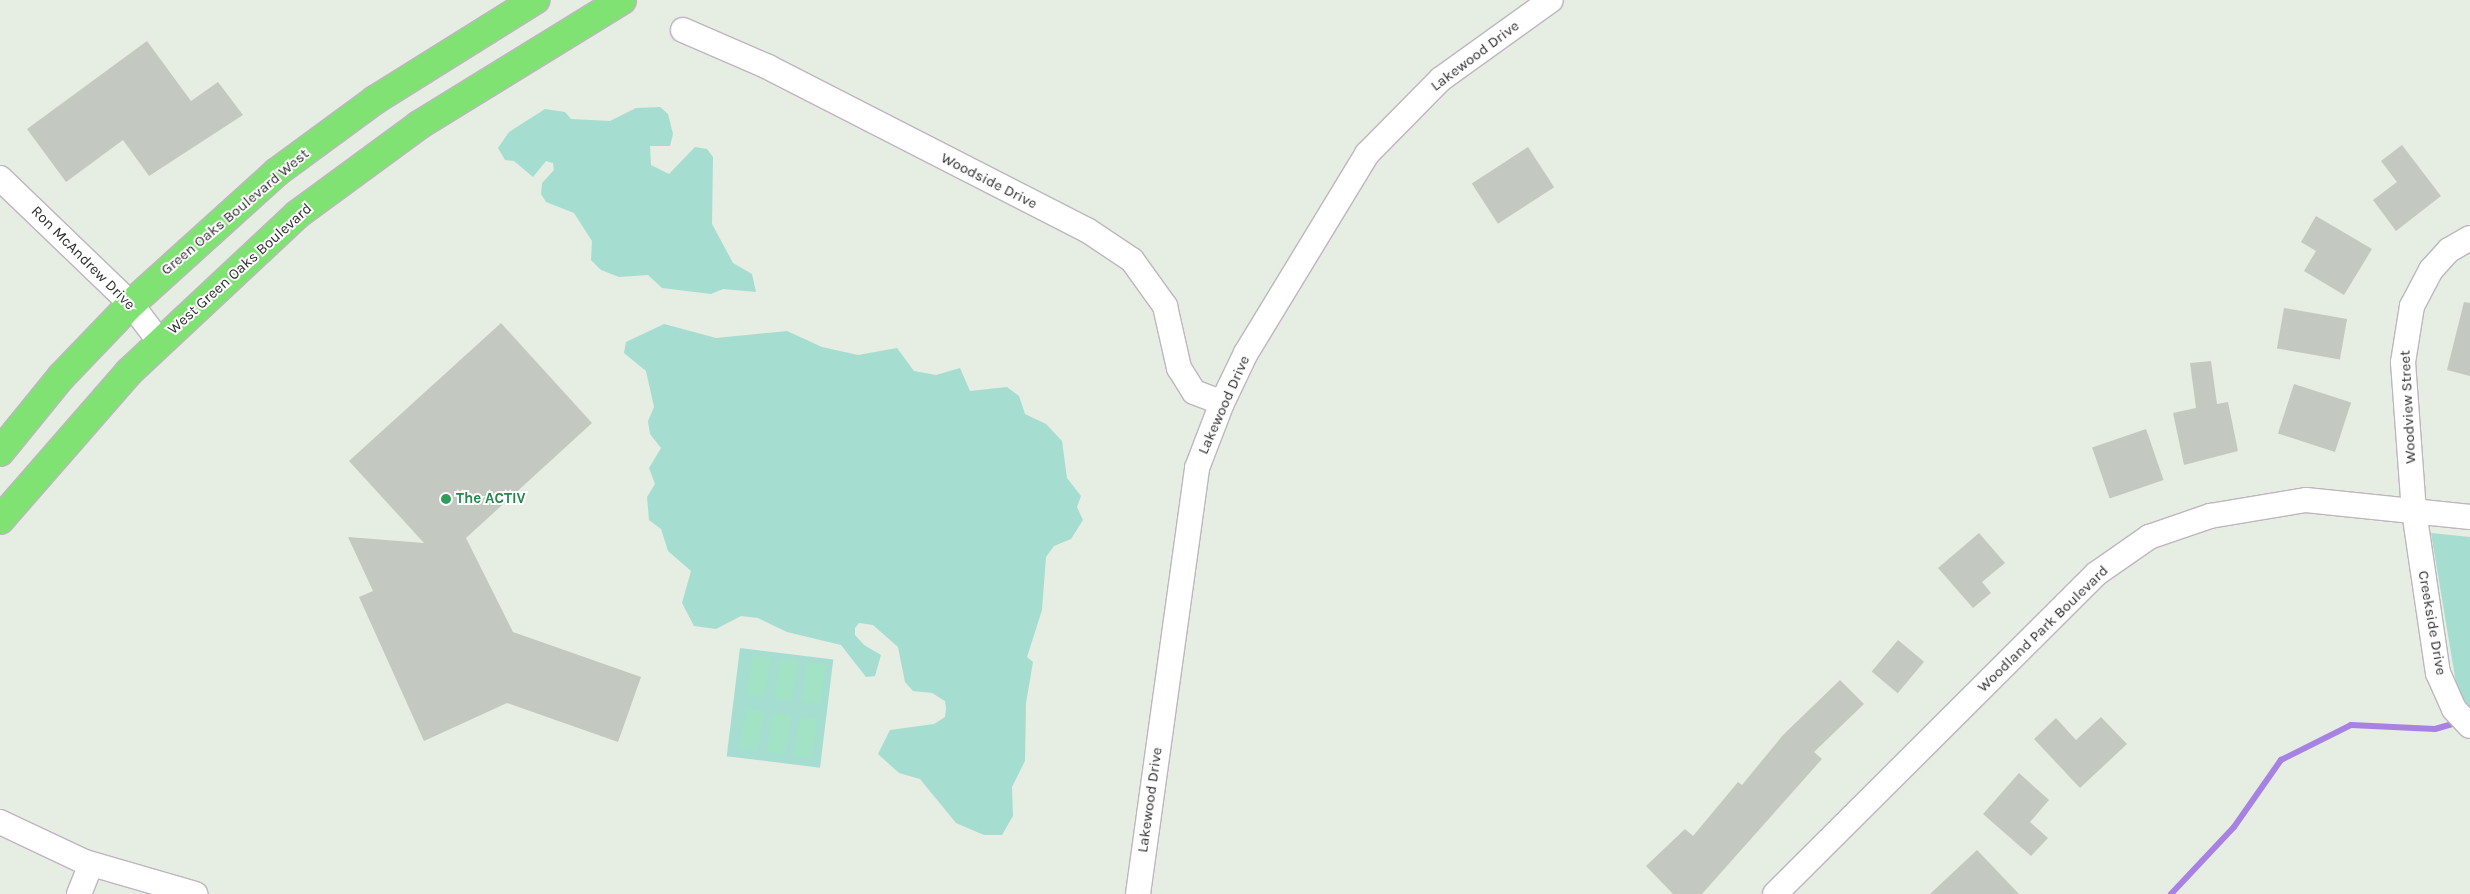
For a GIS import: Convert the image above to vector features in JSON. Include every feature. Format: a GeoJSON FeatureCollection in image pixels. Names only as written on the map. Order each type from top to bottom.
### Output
{"type":"FeatureCollection","features":[{"type":"Feature","properties":{"kind":"main road","name":"Green Oaks Boulevard West"},"geometry":{"type":"LineString","coordinates":[[0,452],[61,377],[131,304],[277,172],[375,100],[534,0]]}},
{"type":"Feature","properties":{"kind":"main road","name":"West Green Oaks Boulevard"},"geometry":{"type":"LineString","coordinates":[[0,520],[129,372],[298,214],[418,125],[611,2]]}},
{"type":"Feature","properties":{"kind":"street","name":"Lakewood Drive"},"geometry":{"type":"LineString","coordinates":[[1138,894],[1197,468],[1222,403],[1246,353],[1367,154],[1441,79],[1550,0]]}},
{"type":"Feature","properties":{"kind":"street","name":"Woodside Drive"},"geometry":{"type":"LineString","coordinates":[[683,30],[768,67],[1087,230],[1132,260],[1165,306],[1179,368],[1194,392],[1222,403]]}},
{"type":"Feature","properties":{"kind":"street","name":"Ron McAndrew Drive"},"geometry":{"type":"LineString","coordinates":[[0,178],[131,304],[160,342]]}},
{"type":"Feature","properties":{"kind":"street","name":"Woodview Street"},"geometry":{"type":"LineString","coordinates":[[2414,511],[2404,335],[2412,306],[2431,270],[2449,250],[2470,238]]}},
{"type":"Feature","properties":{"kind":"street","name":"Woodland Park Boulevard"},"geometry":{"type":"LineString","coordinates":[[1775,894],[2096,574],[2149,537],[2210,516],[2306,500],[2470,517]]}},
{"type":"Feature","properties":{"kind":"street","name":"Creekside Drive"},"geometry":{"type":"LineString","coordinates":[[2414,511],[2438,673],[2454,709],[2470,726]]}},
{"type":"Feature","properties":{"kind":"street"},"geometry":{"type":"LineString","coordinates":[[0,822],[91,864],[195,894]]}},
{"type":"Feature","properties":{"kind":"street"},"geometry":{"type":"LineString","coordinates":[[79,894],[91,864]]}},
{"type":"Feature","properties":{"kind":"shaded area"},"geometry":{"type":"Polygon","coordinates":[[[660,107],[668,114],[673,134],[670,146],[650,146],[651,165],[669,174],[695,147],[707,149],[713,157],[712,224],[733,263],[752,274],[756,292],[723,289],[711,294],[662,288],[648,275],[619,277],[601,270],[591,260],[592,241],[574,213],[546,202],[541,194],[542,183],[554,170],[553,163],[546,161],[533,177],[514,161],[505,160],[498,148],[509,132],[545,109],[565,112],[571,119],[610,121],[636,108],[660,107]]]}},
{"type":"Feature","properties":{"kind":"shaded area"},"geometry":{"type":"Polygon","coordinates":[[[664,324],[716,338],[787,331],[822,347],[858,355],[897,348],[914,371],[936,375],[960,368],[970,391],[1007,387],[1019,396],[1025,414],[1046,424],[1062,441],[1067,478],[1081,496],[1077,507],[1083,520],[1071,539],[1054,546],[1046,557],[1042,610],[1027,657],[1033,662],[1026,703],[1025,761],[1012,787],[1013,816],[1002,835],[984,835],[956,823],[920,779],[899,773],[878,754],[890,730],[934,724],[945,717],[946,708],[945,701],[932,693],[913,691],[905,682],[898,647],[873,625],[859,623],[855,628],[855,635],[864,645],[881,655],[875,676],[866,677],[841,645],[787,632],[758,618],[741,616],[716,629],[694,626],[682,603],[691,571],[668,551],[661,529],[649,520],[647,497],[655,484],[649,468],[661,448],[650,434],[648,421],[654,407],[646,371],[624,353],[626,342],[664,324]]]}},
{"type":"Feature","properties":{"kind":"shaded area"},"geometry":{"type":"Polygon","coordinates":[[[2431,533],[2470,537],[2470,711],[2457,689],[2431,533]]]}},
{"type":"Feature","properties":{"kind":"shaded area"},"geometry":{"type":"Polygon","coordinates":[[[740,648],[833,659],[820,768],[727,756],[740,648]]]}},
{"type":"Feature","properties":{"kind":"green space"},"geometry":{"type":"Polygon","coordinates":[[[753,655],[771,658],[765,697],[747,695],[753,655]]]}},
{"type":"Feature","properties":{"kind":"green space"},"geometry":{"type":"Polygon","coordinates":[[[780,659],[798,662],[792,701],[774,699],[780,659]]]}},
{"type":"Feature","properties":{"kind":"green space"},"geometry":{"type":"Polygon","coordinates":[[[807,663],[825,665],[821,704],[803,702],[807,663]]]}},
{"type":"Feature","properties":{"kind":"green space"},"geometry":{"type":"Polygon","coordinates":[[[746,709],[764,712],[758,750],[740,748],[746,709]]]}},
{"type":"Feature","properties":{"kind":"green space"},"geometry":{"type":"Polygon","coordinates":[[[773,713],[791,716],[785,754],[767,752],[773,713]]]}},
{"type":"Feature","properties":{"kind":"green space"},"geometry":{"type":"Polygon","coordinates":[[[800,717],[818,720],[812,759],[794,757],[800,717]]]}},
{"type":"Feature","properties":{"kind":"building"},"geometry":{"type":"Polygon","coordinates":[[[147,41],[191,101],[218,82],[243,115],[149,176],[123,140],[66,182],[27,129],[147,41]]]}},
{"type":"Feature","properties":{"kind":"building"},"geometry":{"type":"Polygon","coordinates":[[[2402,145],[2441,196],[2396,231],[2373,200],[2397,182],[2381,161],[2402,145]]]}},
{"type":"Feature","properties":{"kind":"building"},"geometry":{"type":"Polygon","coordinates":[[[1528,147],[1554,187],[1498,224],[1472,183],[1528,147]]]}},
{"type":"Feature","properties":{"kind":"building"},"geometry":{"type":"Polygon","coordinates":[[[2316,216],[2372,249],[2344,295],[2304,271],[2316,251],[2301,242],[2316,216]]]}},
{"type":"Feature","properties":{"kind":"building"},"geometry":{"type":"Polygon","coordinates":[[[2464,302],[2470,303],[2470,376],[2447,370],[2464,302]]]}},
{"type":"Feature","properties":{"kind":"building"},"geometry":{"type":"Polygon","coordinates":[[[2284,308],[2347,319],[2340,359],[2277,348],[2284,308]]]}},
{"type":"Feature","properties":{"kind":"building","name":"The ACTIV"},"geometry":{"type":"Polygon","coordinates":[[[501,323],[592,423],[466,538],[513,632],[641,677],[618,742],[507,703],[424,741],[359,597],[373,591],[348,537],[424,543],[349,461],[501,323]]]}},
{"type":"Feature","properties":{"kind":"building"},"geometry":{"type":"Polygon","coordinates":[[[2211,361],[2217,404],[2228,402],[2238,451],[2184,465],[2173,413],[2196,408],[2190,363],[2211,361]]]}},
{"type":"Feature","properties":{"kind":"building"},"geometry":{"type":"Polygon","coordinates":[[[2294,384],[2351,403],[2335,452],[2278,433],[2294,384]]]}},
{"type":"Feature","properties":{"kind":"building"},"geometry":{"type":"Polygon","coordinates":[[[2146,429],[2164,480],[2110,499],[2092,448],[2146,429]]]}},
{"type":"Feature","properties":{"kind":"building"},"geometry":{"type":"Polygon","coordinates":[[[1979,533],[2005,563],[1982,582],[1991,593],[1973,608],[1938,568],[1979,533]]]}},
{"type":"Feature","properties":{"kind":"building"},"geometry":{"type":"Polygon","coordinates":[[[1898,640],[1924,662],[1898,693],[1872,671],[1898,640]]]}},
{"type":"Feature","properties":{"kind":"building"},"geometry":{"type":"Polygon","coordinates":[[[1840,680],[1864,704],[1814,752],[1822,759],[1702,894],[1673,894],[1646,866],[1685,829],[1693,836],[1738,782],[1742,785],[1783,735],[1840,680]]]}},
{"type":"Feature","properties":{"kind":"building"},"geometry":{"type":"Polygon","coordinates":[[[2101,717],[2127,744],[2080,788],[2034,739],[2056,718],[2076,740],[2101,717]]]}},
{"type":"Feature","properties":{"kind":"building"},"geometry":{"type":"Polygon","coordinates":[[[2019,773],[2049,800],[2030,822],[2048,838],[2031,856],[1983,814],[2019,773]]]}},
{"type":"Feature","properties":{"kind":"building"},"geometry":{"type":"Polygon","coordinates":[[[1977,850],[2019,894],[1930,894],[1977,850]]]}},
{"type":"Feature","properties":{"kind":"waterway"},"geometry":{"type":"LineString","coordinates":[[2171,894],[2234,827],[2281,760],[2351,725],[2435,729],[2459,722]]}},
{"type":"Feature","properties":{"kind":"place","name":"The ACTIV"},"geometry":{"type":"Point","coordinates":[446,499]}}]}
